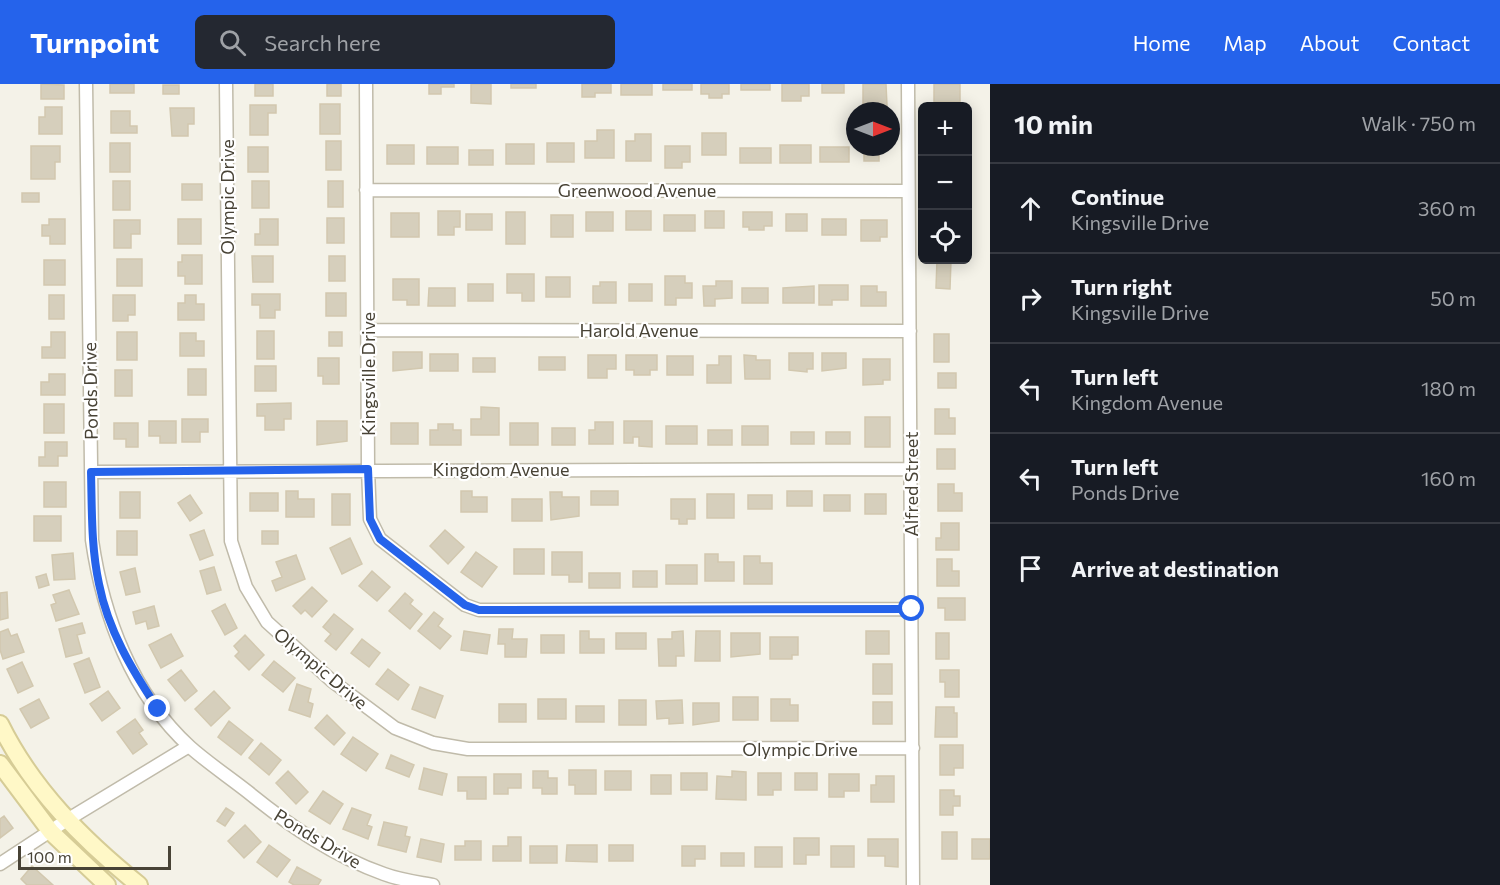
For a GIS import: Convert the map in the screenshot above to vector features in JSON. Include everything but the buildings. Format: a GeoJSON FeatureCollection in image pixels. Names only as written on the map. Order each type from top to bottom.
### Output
{"type":"FeatureCollection","features":[{"type":"Feature","properties":{"kind":"main road"},"geometry":{"type":"LineString","coordinates":[[0,724],[42,791],[67,820],[88,842],[139,885]]}},
{"type":"Feature","properties":{"kind":"main road"},"geometry":{"type":"LineString","coordinates":[[0,764],[51,832],[107,885]]}},
{"type":"Feature","properties":{"kind":"street","name":"Ponds Drive"},"geometry":{"type":"LineString","coordinates":[[86,84],[92,540],[99,585],[115,635],[135,674],[158,709],[189,746],[287,824],[340,856],[386,875],[434,885]]}},
{"type":"Feature","properties":{"kind":"street","name":"Olympic Drive"},"geometry":{"type":"LineString","coordinates":[[226,84],[231,541],[246,587],[267,622],[332,681],[395,728],[433,743],[468,749],[913,748]]}},
{"type":"Feature","properties":{"kind":"street","name":"Kingsville Drive"},"geometry":{"type":"LineString","coordinates":[[366,84],[368,469],[370,519],[380,539],[465,605],[479,610],[912,609]]}},
{"type":"Feature","properties":{"kind":"street","name":"Alfred Street"},"geometry":{"type":"LineString","coordinates":[[908,84],[913,885]]}},
{"type":"Feature","properties":{"kind":"street","name":"Greenwood Avenue"},"geometry":{"type":"LineString","coordinates":[[366,190],[908,191]]}},
{"type":"Feature","properties":{"kind":"street","name":"Harold Avenue"},"geometry":{"type":"LineString","coordinates":[[369,330],[910,331]]}},
{"type":"Feature","properties":{"kind":"street","name":"Kingdom Avenue"},"geometry":{"type":"LineString","coordinates":[[91,472],[368,469],[911,469]]}},
{"type":"Feature","properties":{"kind":"street"},"geometry":{"type":"LineString","coordinates":[[0,864],[67,820],[189,746]]}},
{"type":"Feature","properties":{"kind":"route"},"geometry":{"type":"LineString","coordinates":[[158,709],[135,674],[115,635],[99,585],[92,540],[91,472],[368,469],[370,519],[380,539],[465,605],[479,610],[912,609]]}}]}
